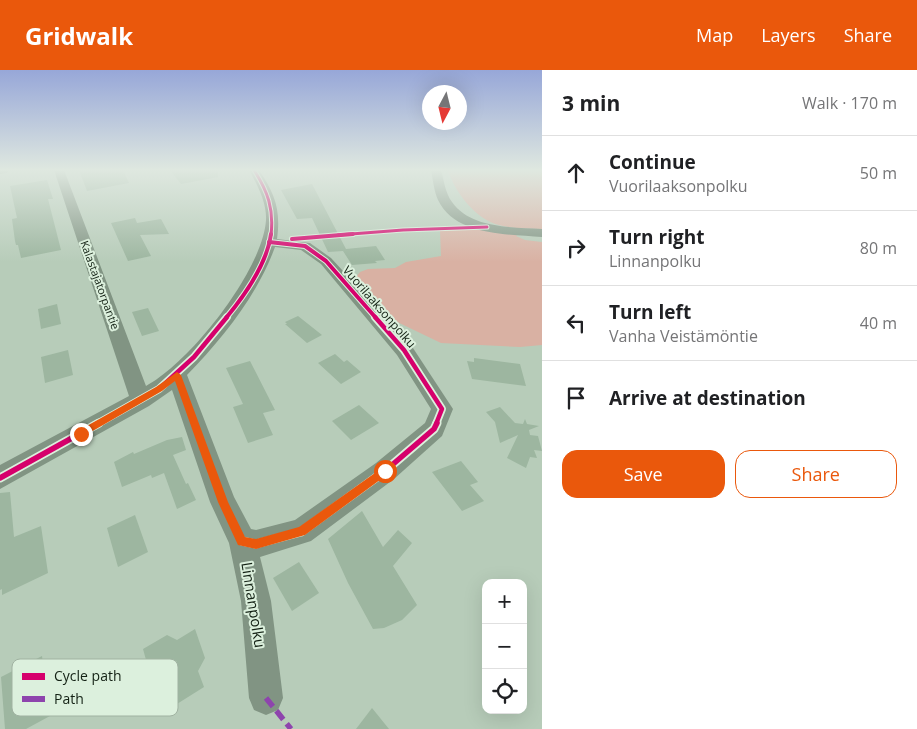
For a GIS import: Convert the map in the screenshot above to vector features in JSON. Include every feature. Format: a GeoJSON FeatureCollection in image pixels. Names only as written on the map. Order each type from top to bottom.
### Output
{"type":"FeatureCollection","features":[{"type":"Feature","properties":{"kind":"street","name":"Kalastajatorpantie"},"geometry":{"type":"LineString","coordinates":[[69,201],[141,400]]}},
{"type":"Feature","properties":{"kind":"street"},"geometry":{"type":"LineString","coordinates":[[0,478],[141,400],[177,375],[230,315],[252,282],[269,242],[273,218],[269,201]]}},
{"type":"Feature","properties":{"kind":"street"},"geometry":{"type":"LineString","coordinates":[[445,201],[448,206],[467,219],[486,227],[542,233]]}},
{"type":"Feature","properties":{"kind":"street","name":"Vuorilaaksonpolku"},"geometry":{"type":"LineString","coordinates":[[242,541],[256,544],[301,532],[385,471],[434,429],[442,409],[404,350],[326,260],[305,246],[269,242]]}},
{"type":"Feature","properties":{"kind":"street","name":"Linnanpolku"},"geometry":{"type":"LineString","coordinates":[[177,375],[223,502],[242,541],[256,601],[266,698]]}},
{"type":"Feature","properties":{"kind":"shaded area"},"geometry":{"type":"Polygon","coordinates":[[[465,201],[542,201],[542,229],[515,228],[490,222],[465,201]]]}},
{"type":"Feature","properties":{"kind":"shaded area"},"geometry":{"type":"Polygon","coordinates":[[[482,229],[519,233],[516,236],[525,240],[542,242],[542,345],[520,347],[441,343],[393,320],[356,277],[360,272],[368,269],[395,268],[406,262],[441,256],[440,230],[482,229]]]}},
{"type":"Feature","properties":{"kind":"building"},"geometry":{"type":"Polygon","coordinates":[[[13,201],[48,201],[61,250],[21,258],[15,241],[12,219],[17,218],[13,201]]]}},
{"type":"Feature","properties":{"kind":"building"},"geometry":{"type":"Polygon","coordinates":[[[287,201],[321,201],[346,249],[376,246],[385,260],[375,261],[377,263],[352,265],[343,251],[328,252],[312,218],[297,219],[287,201]]]}},
{"type":"Feature","properties":{"kind":"building"},"geometry":{"type":"Polygon","coordinates":[[[135,218],[137,223],[161,219],[169,234],[140,235],[151,256],[128,261],[111,223],[135,218]]]}},
{"type":"Feature","properties":{"kind":"building"},"geometry":{"type":"Polygon","coordinates":[[[57,304],[61,324],[41,329],[38,309],[57,304]]]}},
{"type":"Feature","properties":{"kind":"building"},"geometry":{"type":"Polygon","coordinates":[[[148,308],[159,331],[142,336],[132,312],[148,308]]]}},
{"type":"Feature","properties":{"kind":"building"},"geometry":{"type":"Polygon","coordinates":[[[298,316],[322,335],[307,343],[285,324],[287,324],[285,322],[298,316]]]}},
{"type":"Feature","properties":{"kind":"building"},"geometry":{"type":"Polygon","coordinates":[[[68,350],[73,375],[45,383],[41,357],[68,350]]]}},
{"type":"Feature","properties":{"kind":"building"},"geometry":{"type":"Polygon","coordinates":[[[335,354],[344,362],[347,360],[361,372],[341,384],[318,363],[335,354]]]}},
{"type":"Feature","properties":{"kind":"building"},"geometry":{"type":"Polygon","coordinates":[[[474,358],[520,364],[526,386],[472,379],[467,361],[474,362],[474,358]]]}},
{"type":"Feature","properties":{"kind":"building"},"geometry":{"type":"Polygon","coordinates":[[[250,361],[275,410],[263,413],[273,435],[248,443],[233,407],[243,404],[226,368],[250,361]]]}},
{"type":"Feature","properties":{"kind":"building"},"geometry":{"type":"Polygon","coordinates":[[[359,405],[379,423],[351,440],[332,421],[359,405]]]}},
{"type":"Feature","properties":{"kind":"building"},"geometry":{"type":"Polygon","coordinates":[[[500,407],[515,423],[523,424],[525,419],[527,424],[539,426],[529,430],[530,435],[538,436],[542,451],[534,450],[537,458],[530,457],[526,468],[507,458],[518,435],[500,443],[495,422],[486,412],[500,407]]]}},
{"type":"Feature","properties":{"kind":"building"},"geometry":{"type":"Polygon","coordinates":[[[182,437],[186,450],[173,455],[186,484],[188,483],[196,500],[177,509],[164,473],[152,478],[151,475],[122,487],[114,462],[133,452],[134,454],[167,440],[182,437]]]}},
{"type":"Feature","properties":{"kind":"building"},"geometry":{"type":"Polygon","coordinates":[[[461,461],[478,482],[470,485],[484,501],[462,511],[432,472],[461,461]]]}},
{"type":"Feature","properties":{"kind":"building"},"geometry":{"type":"Polygon","coordinates":[[[10,492],[14,537],[41,526],[48,573],[2,595],[2,589],[0,590],[0,493],[10,492]]]}},
{"type":"Feature","properties":{"kind":"building"},"geometry":{"type":"Polygon","coordinates":[[[362,511],[383,547],[398,530],[412,543],[393,566],[417,605],[402,620],[384,628],[373,629],[348,583],[328,539],[362,511]]]}},
{"type":"Feature","properties":{"kind":"building"},"geometry":{"type":"Polygon","coordinates":[[[135,515],[148,552],[118,567],[107,528],[135,515]]]}},
{"type":"Feature","properties":{"kind":"building"},"geometry":{"type":"Polygon","coordinates":[[[299,562],[319,593],[292,611],[273,578],[299,562]]]}},
{"type":"Feature","properties":{"kind":"building"},"geometry":{"type":"Polygon","coordinates":[[[195,629],[205,658],[198,671],[204,687],[178,703],[178,659],[146,659],[143,649],[167,635],[177,640],[195,629]]]}},
{"type":"Feature","properties":{"kind":"building"},"geometry":{"type":"Polygon","coordinates":[[[12,671],[12,716],[50,716],[26,729],[5,729],[1,677],[12,671]]]}},
{"type":"Feature","properties":{"kind":"building"},"geometry":{"type":"Polygon","coordinates":[[[372,708],[389,729],[356,729],[372,708]]]}},
{"type":"Feature","properties":{"kind":"marked path"},"geometry":{"type":"LineString","coordinates":[[266,698],[291,729]]}},
{"type":"Feature","properties":{"kind":"cycle path"},"geometry":{"type":"LineString","coordinates":[[0,478],[159,389],[194,357],[231,312],[262,263],[270,240],[273,219],[269,201]]}},
{"type":"Feature","properties":{"kind":"cycle path"},"geometry":{"type":"LineString","coordinates":[[292,239],[403,230],[487,227]]}},
{"type":"Feature","properties":{"kind":"cycle path"},"geometry":{"type":"LineString","coordinates":[[242,541],[256,544],[301,532],[385,471],[434,429],[442,409],[404,350],[326,261],[305,246],[269,242]]}},
{"type":"Feature","properties":{"kind":"route"},"geometry":{"type":"LineString","coordinates":[[81,434],[159,389],[177,375],[223,502],[236,531],[242,541],[256,544],[301,532],[385,471]]}}]}
